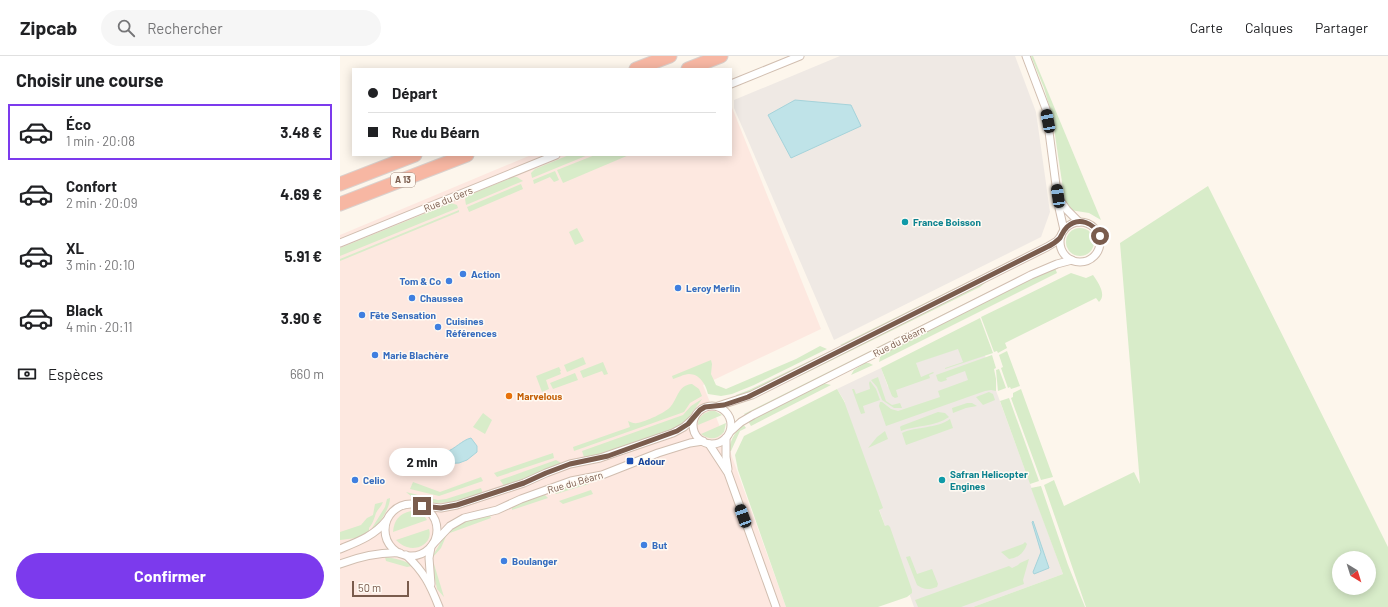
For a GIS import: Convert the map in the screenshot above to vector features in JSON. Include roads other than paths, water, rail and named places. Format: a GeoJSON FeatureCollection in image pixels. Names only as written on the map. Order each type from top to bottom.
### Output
{"type":"FeatureCollection","features":[{"type":"Feature","properties":{"kind":"highway"},"geometry":{"type":"LineString","coordinates":[[639,68],[670,56]]}},
{"type":"Feature","properties":{"kind":"highway"},"geometry":{"type":"LineString","coordinates":[[691,68],[721,56]]}},
{"type":"Feature","properties":{"kind":"highway","name":"A 13"},"geometry":{"type":"LineString","coordinates":[[340,184],[412,156]]}},
{"type":"Feature","properties":{"kind":"highway","name":"A 13"},"geometry":{"type":"LineString","coordinates":[[340,204],[464,156]]}},
{"type":"Feature","properties":{"kind":"street"},"geometry":{"type":"LineString","coordinates":[[732,84],[800,56]]}},
{"type":"Feature","properties":{"kind":"street"},"geometry":{"type":"LineString","coordinates":[[1026,56],[1046,109],[1063,233]]}},
{"type":"Feature","properties":{"kind":"street","name":"Rue du Gers"},"geometry":{"type":"LineString","coordinates":[[340,243],[554,156]]}},
{"type":"Feature","properties":{"kind":"street"},"geometry":{"type":"LineString","coordinates":[[1058,196],[1067,210],[1079,222]]}},
{"type":"Feature","properties":{"kind":"street"},"geometry":{"type":"LineString","coordinates":[[1079,222],[1086,222],[1092,225],[1100,236],[1101,243],[1100,250],[1092,259],[1083,262],[1072,260],[1064,255],[1060,245],[1063,233],[1068,226],[1079,222]]}},
{"type":"Feature","properties":{"kind":"street","name":"Rue du Béarn"},"geometry":{"type":"LineString","coordinates":[[718,406],[759,392],[1047,247],[1057,241],[1063,233]]}},
{"type":"Feature","properties":{"kind":"street","name":"Rue du Béarn"},"geometry":{"type":"LineString","coordinates":[[731,431],[741,422],[753,415],[1031,275],[1072,260]]}},
{"type":"Feature","properties":{"kind":"street"},"geometry":{"type":"LineString","coordinates":[[706,442],[718,443],[726,438],[731,431],[732,426],[730,416],[724,409],[718,406],[710,405],[697,413],[693,424],[694,432],[698,437],[706,442],[728,473]]}},
{"type":"Feature","properties":{"kind":"street","name":"Rue du Béarn"},"geometry":{"type":"LineString","coordinates":[[422,506],[441,508],[457,505],[524,483],[570,464],[600,458],[673,433],[684,427],[694,418]]}},
{"type":"Feature","properties":{"kind":"street"},"geometry":{"type":"LineString","coordinates":[[726,438],[728,473],[776,607]]}},
{"type":"Feature","properties":{"kind":"street","name":"Rue du Béarn"},"geometry":{"type":"LineString","coordinates":[[432,545],[450,526],[464,518],[497,510],[521,499],[571,481],[602,475],[658,453],[690,443],[706,442]]}},
{"type":"Feature","properties":{"kind":"street"},"geometry":{"type":"LineString","coordinates":[[340,549],[372,534],[382,526],[394,511],[401,506],[412,504],[422,506],[430,511],[436,522],[437,531],[432,545],[429,562],[431,586]]}},
{"type":"Feature","properties":{"kind":"street"},"geometry":{"type":"LineString","coordinates":[[388,518],[386,527],[387,539],[394,549],[403,554],[420,568],[431,586],[439,607]]}},
{"type":"Feature","properties":{"kind":"street"},"geometry":{"type":"LineString","coordinates":[[340,564],[389,552],[415,555],[421,554],[432,545]]}},
{"type":"Feature","properties":{"kind":"water"},"geometry":{"type":"Polygon","coordinates":[[[795,100],[851,105],[861,126],[791,158],[768,115],[795,100]]]}},
{"type":"Feature","properties":{"kind":"water"},"geometry":{"type":"Polygon","coordinates":[[[471,438],[477,446],[477,452],[467,460],[459,463],[420,465],[403,473],[401,471],[399,461],[402,456],[406,454],[413,452],[446,452],[471,438]]]}},
{"type":"Feature","properties":{"kind":"water"},"geometry":{"type":"Polygon","coordinates":[[[1033,521],[1049,568],[1034,574],[1033,572],[1041,552],[1032,522],[1033,521]]]}},
{"type":"Feature","properties":{"kind":"place","name":"France Boisson"},"geometry":{"type":"Point","coordinates":[905,222]}},
{"type":"Feature","properties":{"kind":"place","name":"Action"},"geometry":{"type":"Point","coordinates":[463,274]}},
{"type":"Feature","properties":{"kind":"place","name":"Tom & Co"},"geometry":{"type":"Point","coordinates":[449,281]}},
{"type":"Feature","properties":{"kind":"place","name":"Leroy Merlin"},"geometry":{"type":"Point","coordinates":[678,288]}},
{"type":"Feature","properties":{"kind":"place","name":"Chaussea"},"geometry":{"type":"Point","coordinates":[412,298]}},
{"type":"Feature","properties":{"kind":"place","name":"Fête Sensation"},"geometry":{"type":"Point","coordinates":[362,315]}},
{"type":"Feature","properties":{"kind":"place","name":"Cuisines Références"},"geometry":{"type":"Point","coordinates":[438,327]}},
{"type":"Feature","properties":{"kind":"place","name":"Marie Blachère"},"geometry":{"type":"Point","coordinates":[375,355]}},
{"type":"Feature","properties":{"kind":"place","name":"Marvelous"},"geometry":{"type":"Point","coordinates":[509,396]}},
{"type":"Feature","properties":{"kind":"place","name":"Adour"},"geometry":{"type":"Point","coordinates":[630,461]}},
{"type":"Feature","properties":{"kind":"place","name":"Celio"},"geometry":{"type":"Point","coordinates":[355,480]}},
{"type":"Feature","properties":{"kind":"place","name":"Safran Helicopter Engines"},"geometry":{"type":"Point","coordinates":[942,480]}},
{"type":"Feature","properties":{"kind":"place","name":"But"},"geometry":{"type":"Point","coordinates":[644,545]}},
{"type":"Feature","properties":{"kind":"place","name":"Boulanger"},"geometry":{"type":"Point","coordinates":[504,561]}}]}
